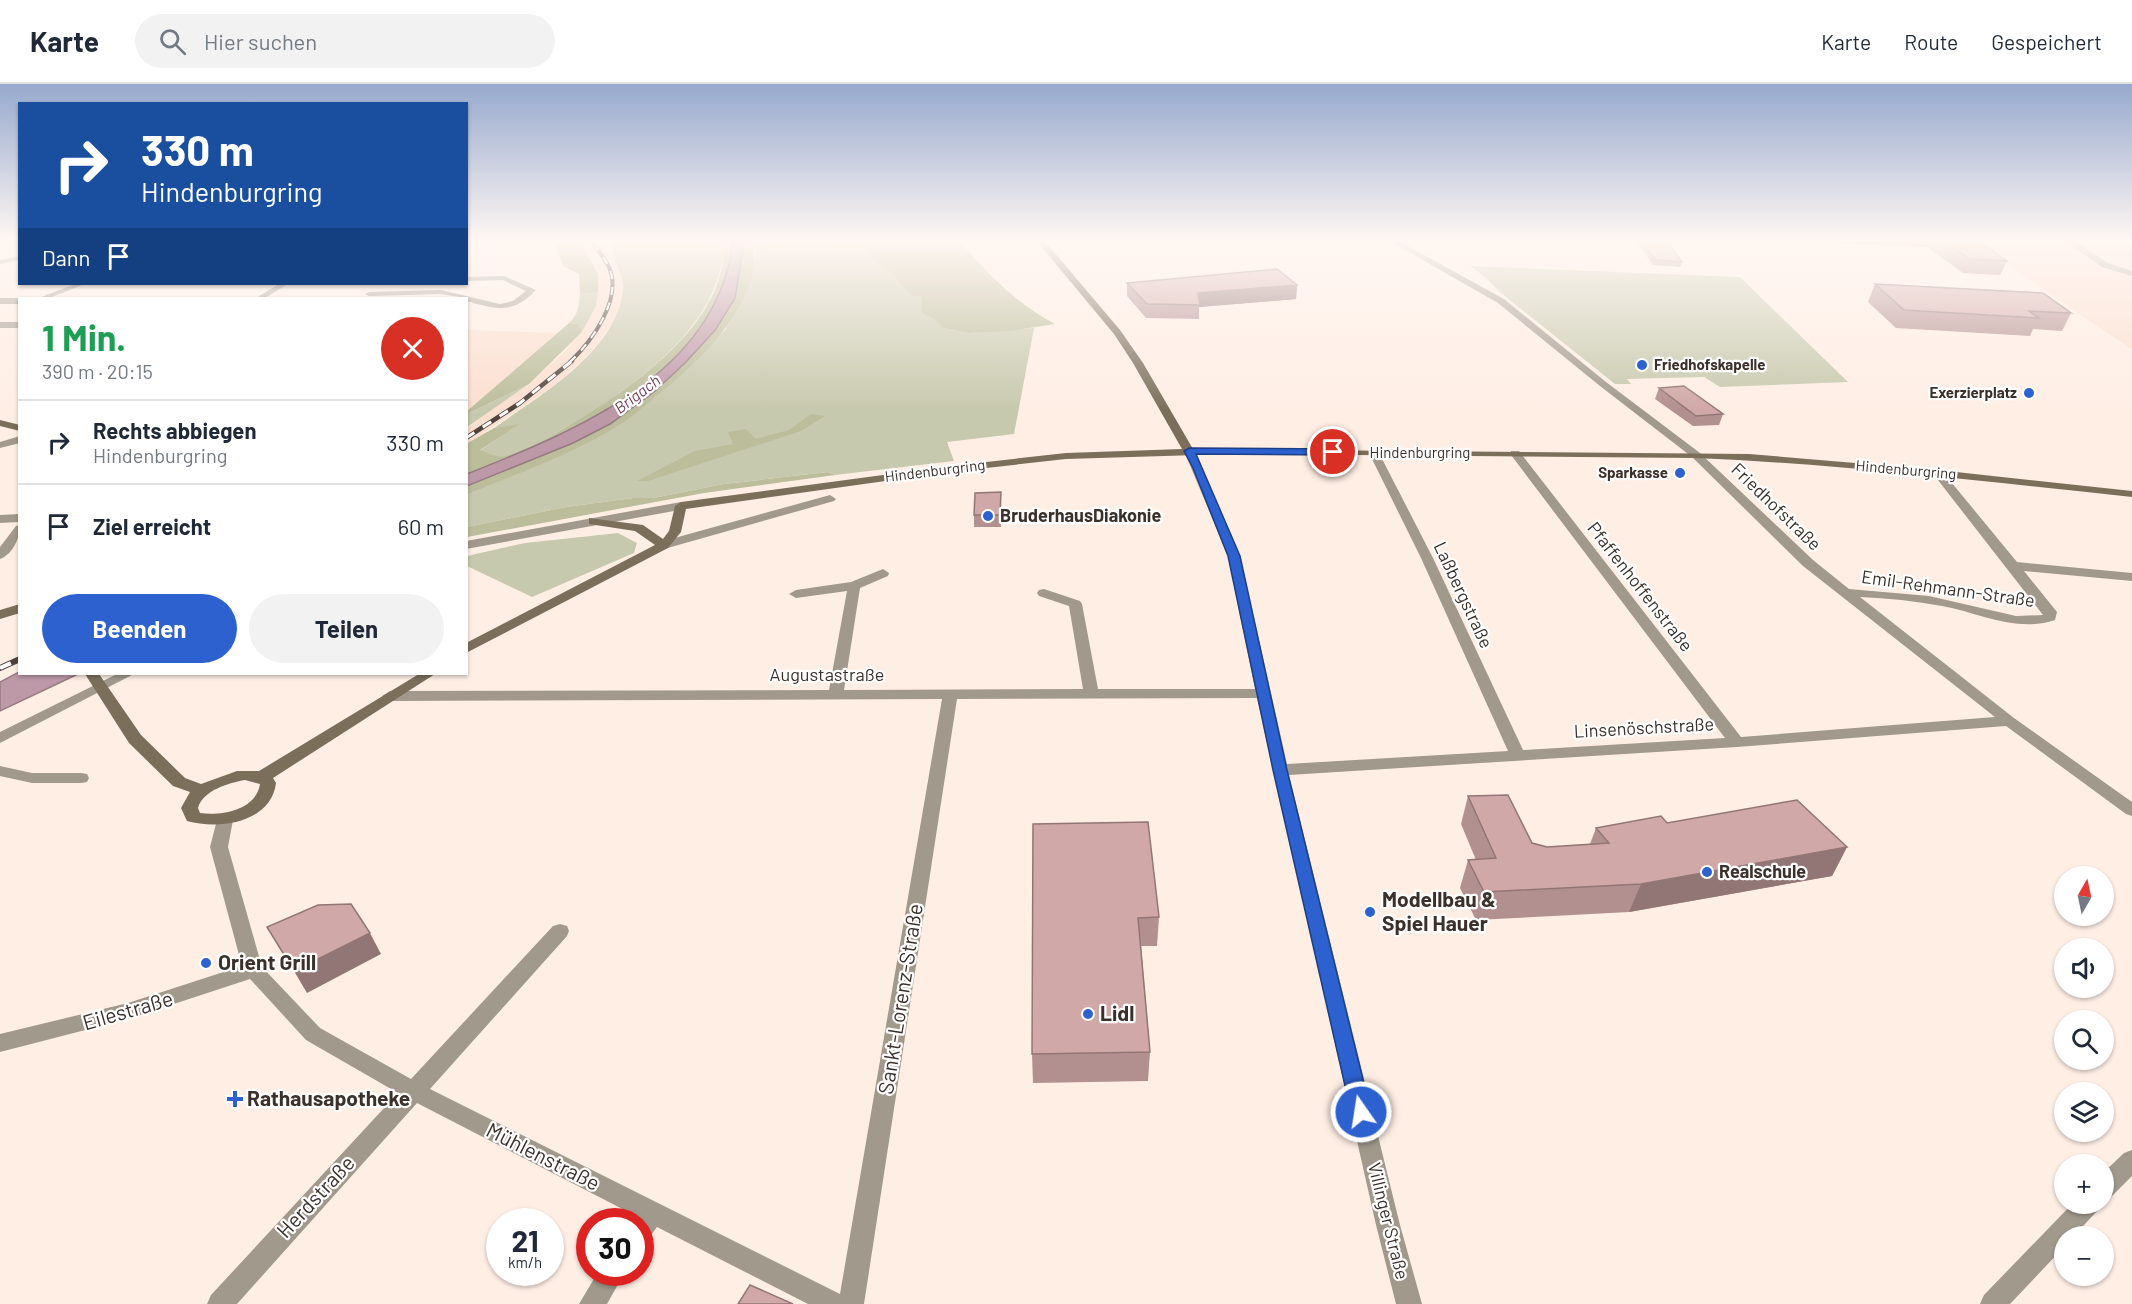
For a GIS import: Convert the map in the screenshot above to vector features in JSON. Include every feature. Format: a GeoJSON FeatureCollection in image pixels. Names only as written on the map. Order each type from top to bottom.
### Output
{"type":"FeatureCollection","features":[{"type":"Feature","properties":{"kind":"main road","name":"Villinger Straße"},"geometry":{"type":"LineString","coordinates":[[1086,296],[1138,363],[1189,451]]}},
{"type":"Feature","properties":{"kind":"main road"},"geometry":{"type":"LineString","coordinates":[[0,423],[18,428]]}},
{"type":"Feature","properties":{"kind":"main road","name":"Hindenburgring"},"geometry":{"type":"LineString","coordinates":[[681,506],[1055,457],[1189,451],[1696,454],[1938,473],[2132,494]]}},
{"type":"Feature","properties":{"kind":"main road"},"geometry":{"type":"LineString","coordinates":[[468,649],[664,545],[675,532],[681,506]]}},
{"type":"Feature","properties":{"kind":"main road"},"geometry":{"type":"LineString","coordinates":[[593,521],[639,528],[664,545]]}},
{"type":"Feature","properties":{"kind":"main road"},"geometry":{"type":"LineString","coordinates":[[0,615],[18,609]]}},
{"type":"Feature","properties":{"kind":"main road"},"geometry":{"type":"LineString","coordinates":[[93,675],[135,739],[179,782],[203,790]]}},
{"type":"Feature","properties":{"kind":"main road"},"geometry":{"type":"LineString","coordinates":[[262,777],[268,783],[269,790],[264,799],[246,811],[224,820],[211,822],[193,817],[189,812],[190,805],[203,790],[234,777],[262,777],[426,675]]}},
{"type":"Feature","properties":{"kind":"street"},"geometry":{"type":"LineString","coordinates":[[468,298],[500,306],[516,303],[525,296]]}},
{"type":"Feature","properties":{"kind":"street","name":"Friedhofstraße"},"geometry":{"type":"LineString","coordinates":[[1493,296],[1603,384],[1696,454],[1808,563],[2009,721],[2132,810]]}},
{"type":"Feature","properties":{"kind":"street"},"geometry":{"type":"LineString","coordinates":[[0,301],[18,301]]}},
{"type":"Feature","properties":{"kind":"street"},"geometry":{"type":"LineString","coordinates":[[0,325],[18,325]]}},
{"type":"Feature","properties":{"kind":"street"},"geometry":{"type":"LineString","coordinates":[[0,445],[18,440]]}},
{"type":"Feature","properties":{"kind":"street","name":"Villinger Straße"},"geometry":{"type":"LineString","coordinates":[[1189,451],[1234,556],[1280,770],[1388,1225],[1409,1304]]}},
{"type":"Feature","properties":{"kind":"street","name":"Laßbergstraße"},"geometry":{"type":"LineString","coordinates":[[1374,453],[1427,558],[1517,754]]}},
{"type":"Feature","properties":{"kind":"street","name":"Pfaffenhoffenstraße"},"geometry":{"type":"LineString","coordinates":[[1515,453],[1737,742]]}},
{"type":"Feature","properties":{"kind":"street"},"geometry":{"type":"LineString","coordinates":[[1938,473],[2013,566],[2132,577]]}},
{"type":"Feature","properties":{"kind":"street"},"geometry":{"type":"LineString","coordinates":[[664,545],[830,499]]}},
{"type":"Feature","properties":{"kind":"street"},"geometry":{"type":"LineString","coordinates":[[468,545],[681,506]]}},
{"type":"Feature","properties":{"kind":"street"},"geometry":{"type":"LineString","coordinates":[[0,519],[18,518]]}},
{"type":"Feature","properties":{"kind":"street"},"geometry":{"type":"LineString","coordinates":[[0,555],[18,532]]}},
{"type":"Feature","properties":{"kind":"street","name":"Emil-Rehmann-Straße"},"geometry":{"type":"LineString","coordinates":[[1846,593],[1868,593],[1956,605],[1986,614],[2017,619],[2045,620],[2050,617],[2050,612],[2013,566]]}},
{"type":"Feature","properties":{"kind":"street"},"geometry":{"type":"LineString","coordinates":[[796,594],[854,586],[883,573]]}},
{"type":"Feature","properties":{"kind":"street"},"geometry":{"type":"LineString","coordinates":[[836,695],[854,586]]}},
{"type":"Feature","properties":{"kind":"street"},"geometry":{"type":"LineString","coordinates":[[1044,593],[1075,604],[1086,656],[1091,695]]}},
{"type":"Feature","properties":{"kind":"street"},"geometry":{"type":"LineString","coordinates":[[0,738],[125,675]]}},
{"type":"Feature","properties":{"kind":"street","name":"Augustastraße"},"geometry":{"type":"LineString","coordinates":[[390,696],[1263,693]]}},
{"type":"Feature","properties":{"kind":"street","name":"Sankt-Lorenz-Straße"},"geometry":{"type":"LineString","coordinates":[[851,1304],[950,694]]}},
{"type":"Feature","properties":{"kind":"street","name":"Linsenöschstraße"},"geometry":{"type":"LineString","coordinates":[[1280,770],[1737,742],[2009,721]]}},
{"type":"Feature","properties":{"kind":"street"},"geometry":{"type":"LineString","coordinates":[[0,771],[32,778],[81,778]]}},
{"type":"Feature","properties":{"kind":"street","name":"Mühlenstraße"},"geometry":{"type":"LineString","coordinates":[[224,820],[219,848],[253,970],[313,1034],[621,1208]]}},
{"type":"Feature","properties":{"kind":"street"},"geometry":{"type":"LineString","coordinates":[[413,1091],[560,931]]}},
{"type":"Feature","properties":{"kind":"street","name":"Eilestraße"},"geometry":{"type":"LineString","coordinates":[[0,1042],[80,1026],[188,994],[253,970]]}},
{"type":"Feature","properties":{"kind":"street","name":"Herdstraße"},"geometry":{"type":"LineString","coordinates":[[220,1304],[413,1091]]}},
{"type":"Feature","properties":{"kind":"street"},"geometry":{"type":"LineString","coordinates":[[2114,1178],[2132,1160]]}},
{"type":"Feature","properties":{"kind":"street"},"geometry":{"type":"LineString","coordinates":[[1994,1304],[2080,1214]]}},
{"type":"Feature","properties":{"kind":"street","name":"Mühlenstraße"},"geometry":{"type":"LineString","coordinates":[[654,1225],[834,1304]]}},
{"type":"Feature","properties":{"kind":"street"},"geometry":{"type":"LineString","coordinates":[[592,1304],[604,1286]]}},
{"type":"Feature","properties":{"kind":"shaded area"},"geometry":{"type":"Polygon","coordinates":[[[597,296],[622,296],[615,320],[590,353],[555,385],[468,443],[468,426],[529,384],[563,353],[582,332],[596,306],[597,296]]]}},
{"type":"Feature","properties":{"kind":"shaded area"},"geometry":{"type":"Polygon","coordinates":[[[2053,296],[2132,296],[2132,349],[2053,296]]]}},
{"type":"Feature","properties":{"kind":"shaded area"},"geometry":{"type":"Polygon","coordinates":[[[468,330],[557,333],[468,410],[468,330]]]}},
{"type":"Feature","properties":{"kind":"green space"},"geometry":{"type":"Polygon","coordinates":[[[580,296],[597,296],[596,306],[582,332],[579,324],[569,323],[577,310],[580,296]]]}},
{"type":"Feature","properties":{"kind":"green space"},"geometry":{"type":"Polygon","coordinates":[[[622,296],[710,296],[702,312],[685,335],[664,357],[618,394],[523,451],[503,457],[479,451],[518,425],[494,428],[551,388],[589,355],[604,337],[615,317],[622,296]]]}},
{"type":"Feature","properties":{"kind":"green space"},"geometry":{"type":"Polygon","coordinates":[[[711,296],[717,296],[701,326],[672,361],[636,391],[552,438],[468,474],[468,443],[494,428],[520,424],[480,450],[503,456],[523,450],[548,438],[593,411],[640,377],[684,337],[701,315],[711,296]]]}},
{"type":"Feature","properties":{"kind":"green space"},"geometry":{"type":"Polygon","coordinates":[[[735,296],[744,296],[725,329],[707,350],[670,385],[621,424],[565,454],[468,495],[468,486],[573,443],[610,424],[654,392],[735,296]]]}},
{"type":"Feature","properties":{"kind":"green space"},"geometry":{"type":"Polygon","coordinates":[[[743,296],[911,296],[921,297],[943,328],[968,333],[1034,328],[1014,434],[947,442],[954,461],[835,475],[828,472],[724,484],[653,498],[633,498],[566,507],[468,527],[468,495],[573,449],[621,424],[725,330],[743,296]]]}},
{"type":"Feature","properties":{"kind":"green space"},"geometry":{"type":"Polygon","coordinates":[[[911,296],[1014,296],[1055,324],[1009,331],[968,333],[943,328],[935,319],[922,313],[921,297],[911,296]]]}},
{"type":"Feature","properties":{"kind":"green space"},"geometry":{"type":"Polygon","coordinates":[[[1505,296],[1759,296],[1848,382],[1720,387],[1704,377],[1627,379],[1631,384],[1615,384],[1505,296]]]}},
{"type":"Feature","properties":{"kind":"green space"},"geometry":{"type":"Polygon","coordinates":[[[569,323],[579,324],[582,332],[529,384],[468,414],[468,410],[569,323]]]}},
{"type":"Feature","properties":{"kind":"green space"},"geometry":{"type":"Polygon","coordinates":[[[529,384],[468,426],[468,414],[529,384]]]}},
{"type":"Feature","properties":{"kind":"green space"},"geometry":{"type":"Polygon","coordinates":[[[811,414],[825,416],[801,431],[648,481],[637,481],[695,451],[733,444],[728,432],[746,429],[756,439],[789,430],[811,414]]]}},
{"type":"Feature","properties":{"kind":"green space"},"geometry":{"type":"Polygon","coordinates":[[[828,472],[835,475],[704,493],[468,537],[468,527],[566,507],[633,498],[653,498],[724,484],[828,472]]]}},
{"type":"Feature","properties":{"kind":"green space"},"geometry":{"type":"Polygon","coordinates":[[[618,533],[637,543],[634,553],[532,597],[468,566],[468,556],[525,543],[618,533]]]}},
{"type":"Feature","properties":{"kind":"water","name":"Brigach"},"geometry":{"type":"Polygon","coordinates":[[[717,296],[735,296],[716,329],[686,362],[654,392],[610,424],[573,443],[468,486],[468,474],[552,438],[636,391],[672,361],[701,326],[717,296]]]}},
{"type":"Feature","properties":{"kind":"water"},"geometry":{"type":"Polygon","coordinates":[[[18,673],[18,675],[76,675],[0,711],[0,682],[18,673]]]}},
{"type":"Feature","properties":{"kind":"building"},"geometry":{"type":"Polygon","coordinates":[[[1139,296],[1198,296],[1200,305],[1147,304],[1139,296]]]}},
{"type":"Feature","properties":{"kind":"building"},"geometry":{"type":"Polygon","coordinates":[[[1888,296],[2047,296],[2071,313],[2029,311],[2039,318],[1904,310],[1888,296]]]}},
{"type":"Feature","properties":{"kind":"building"},"geometry":{"type":"Polygon","coordinates":[[[1684,386],[1723,414],[1696,416],[1659,388],[1684,386]]]}},
{"type":"Feature","properties":{"kind":"building"},"geometry":{"type":"Polygon","coordinates":[[[1001,492],[1000,515],[974,515],[975,493],[1001,492]]]}},
{"type":"Feature","properties":{"kind":"building"},"geometry":{"type":"Polygon","coordinates":[[[1508,795],[1532,843],[1547,847],[1609,843],[1596,828],[1661,816],[1667,823],[1797,800],[1847,847],[1641,884],[1484,892],[1468,860],[1496,858],[1468,796],[1508,795]]]}},
{"type":"Feature","properties":{"kind":"building","name":"Lidl"},"geometry":{"type":"Polygon","coordinates":[[[1148,822],[1159,917],[1138,918],[1150,1052],[1032,1054],[1033,824],[1148,822]]]}},
{"type":"Feature","properties":{"kind":"building"},"geometry":{"type":"Polygon","coordinates":[[[351,904],[370,933],[294,971],[267,927],[318,905],[351,904]]]}},
{"type":"Feature","properties":{"kind":"building"},"geometry":{"type":"Polygon","coordinates":[[[750,1285],[793,1304],[738,1304],[750,1285]]]}},
{"type":"Feature","properties":{"kind":"railway"},"geometry":{"type":"LineString","coordinates":[[570,362],[596,331],[609,306],[611,296]]}},
{"type":"Feature","properties":{"kind":"railway"},"geometry":{"type":"LineString","coordinates":[[468,437],[520,403],[572,361]]}},
{"type":"Feature","properties":{"kind":"railway"},"geometry":{"type":"LineString","coordinates":[[0,668],[18,660]]}},
{"type":"Feature","properties":{"kind":"place","name":"Friedhofskapelle"},"geometry":{"type":"Point","coordinates":[1642,365]}},
{"type":"Feature","properties":{"kind":"place","name":"Exerzierplatz"},"geometry":{"type":"Point","coordinates":[2029,393]}},
{"type":"Feature","properties":{"kind":"place","name":"Sparkasse"},"geometry":{"type":"Point","coordinates":[1680,473]}},
{"type":"Feature","properties":{"kind":"place","name":"BruderhausDiakonie"},"geometry":{"type":"Point","coordinates":[988,516]}},
{"type":"Feature","properties":{"kind":"place","name":"Realschule"},"geometry":{"type":"Point","coordinates":[1707,872]}},
{"type":"Feature","properties":{"kind":"place","name":"Modellbau & Spiel Hauer"},"geometry":{"type":"Point","coordinates":[1370,912]}},
{"type":"Feature","properties":{"kind":"place","name":"Orient Grill"},"geometry":{"type":"Point","coordinates":[206,963]}},
{"type":"Feature","properties":{"kind":"place","name":"Lidl"},"geometry":{"type":"Point","coordinates":[1088,1014]}},
{"type":"Feature","properties":{"kind":"place","name":"Rathausapotheke"},"geometry":{"type":"Point","coordinates":[235,1099]}},
{"type":"Feature","properties":{"kind":"route"},"geometry":{"type":"LineString","coordinates":[[1333,452],[1189,451],[1234,556],[1280,770],[1361,1112]]}}]}
